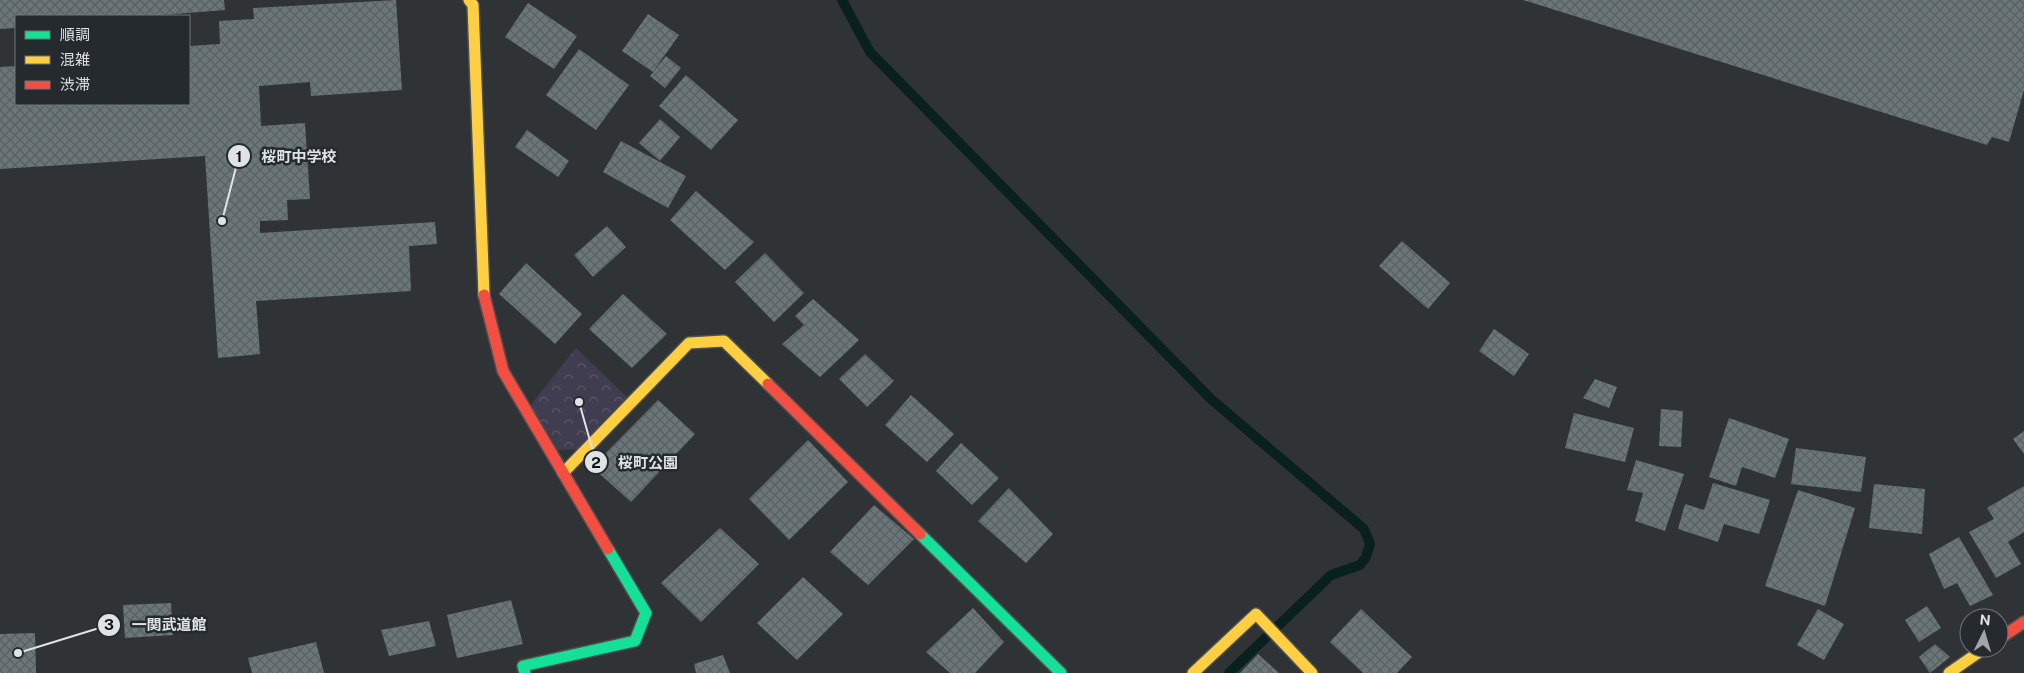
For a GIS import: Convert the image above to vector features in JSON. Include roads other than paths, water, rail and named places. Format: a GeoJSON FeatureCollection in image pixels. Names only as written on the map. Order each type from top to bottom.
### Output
{"type":"FeatureCollection","features":[{"type":"Feature","properties":{"kind":"street"},"geometry":{"type":"LineString","coordinates":[[469,0],[473,5],[484,299],[503,371],[646,613],[635,641],[524,666],[525,673]]}},
{"type":"Feature","properties":{"kind":"street"},"geometry":{"type":"LineString","coordinates":[[563,473],[689,343],[724,341],[1061,673]]}},
{"type":"Feature","properties":{"kind":"street"},"geometry":{"type":"LineString","coordinates":[[1193,673],[1256,614],[1312,673]]}},
{"type":"Feature","properties":{"kind":"street"},"geometry":{"type":"LineString","coordinates":[[2009,632],[2024,622]]}},
{"type":"Feature","properties":{"kind":"street"},"geometry":{"type":"LineString","coordinates":[[1949,673],[1971,658]]}},
{"type":"Feature","properties":{"kind":"waterway"},"geometry":{"type":"LineString","coordinates":[[842,0],[870,52],[1212,400],[1364,529],[1370,544],[1366,557],[1360,565],[1331,575],[1229,673]]}},
{"type":"Feature","properties":{"kind":"place","name":"桜町中学校"},"geometry":{"type":"Point","coordinates":[222,221]}},
{"type":"Feature","properties":{"kind":"place","name":"桜町公園"},"geometry":{"type":"Point","coordinates":[579,402]}},
{"type":"Feature","properties":{"kind":"place","name":"一関武道館"},"geometry":{"type":"Point","coordinates":[18,653]}}]}
